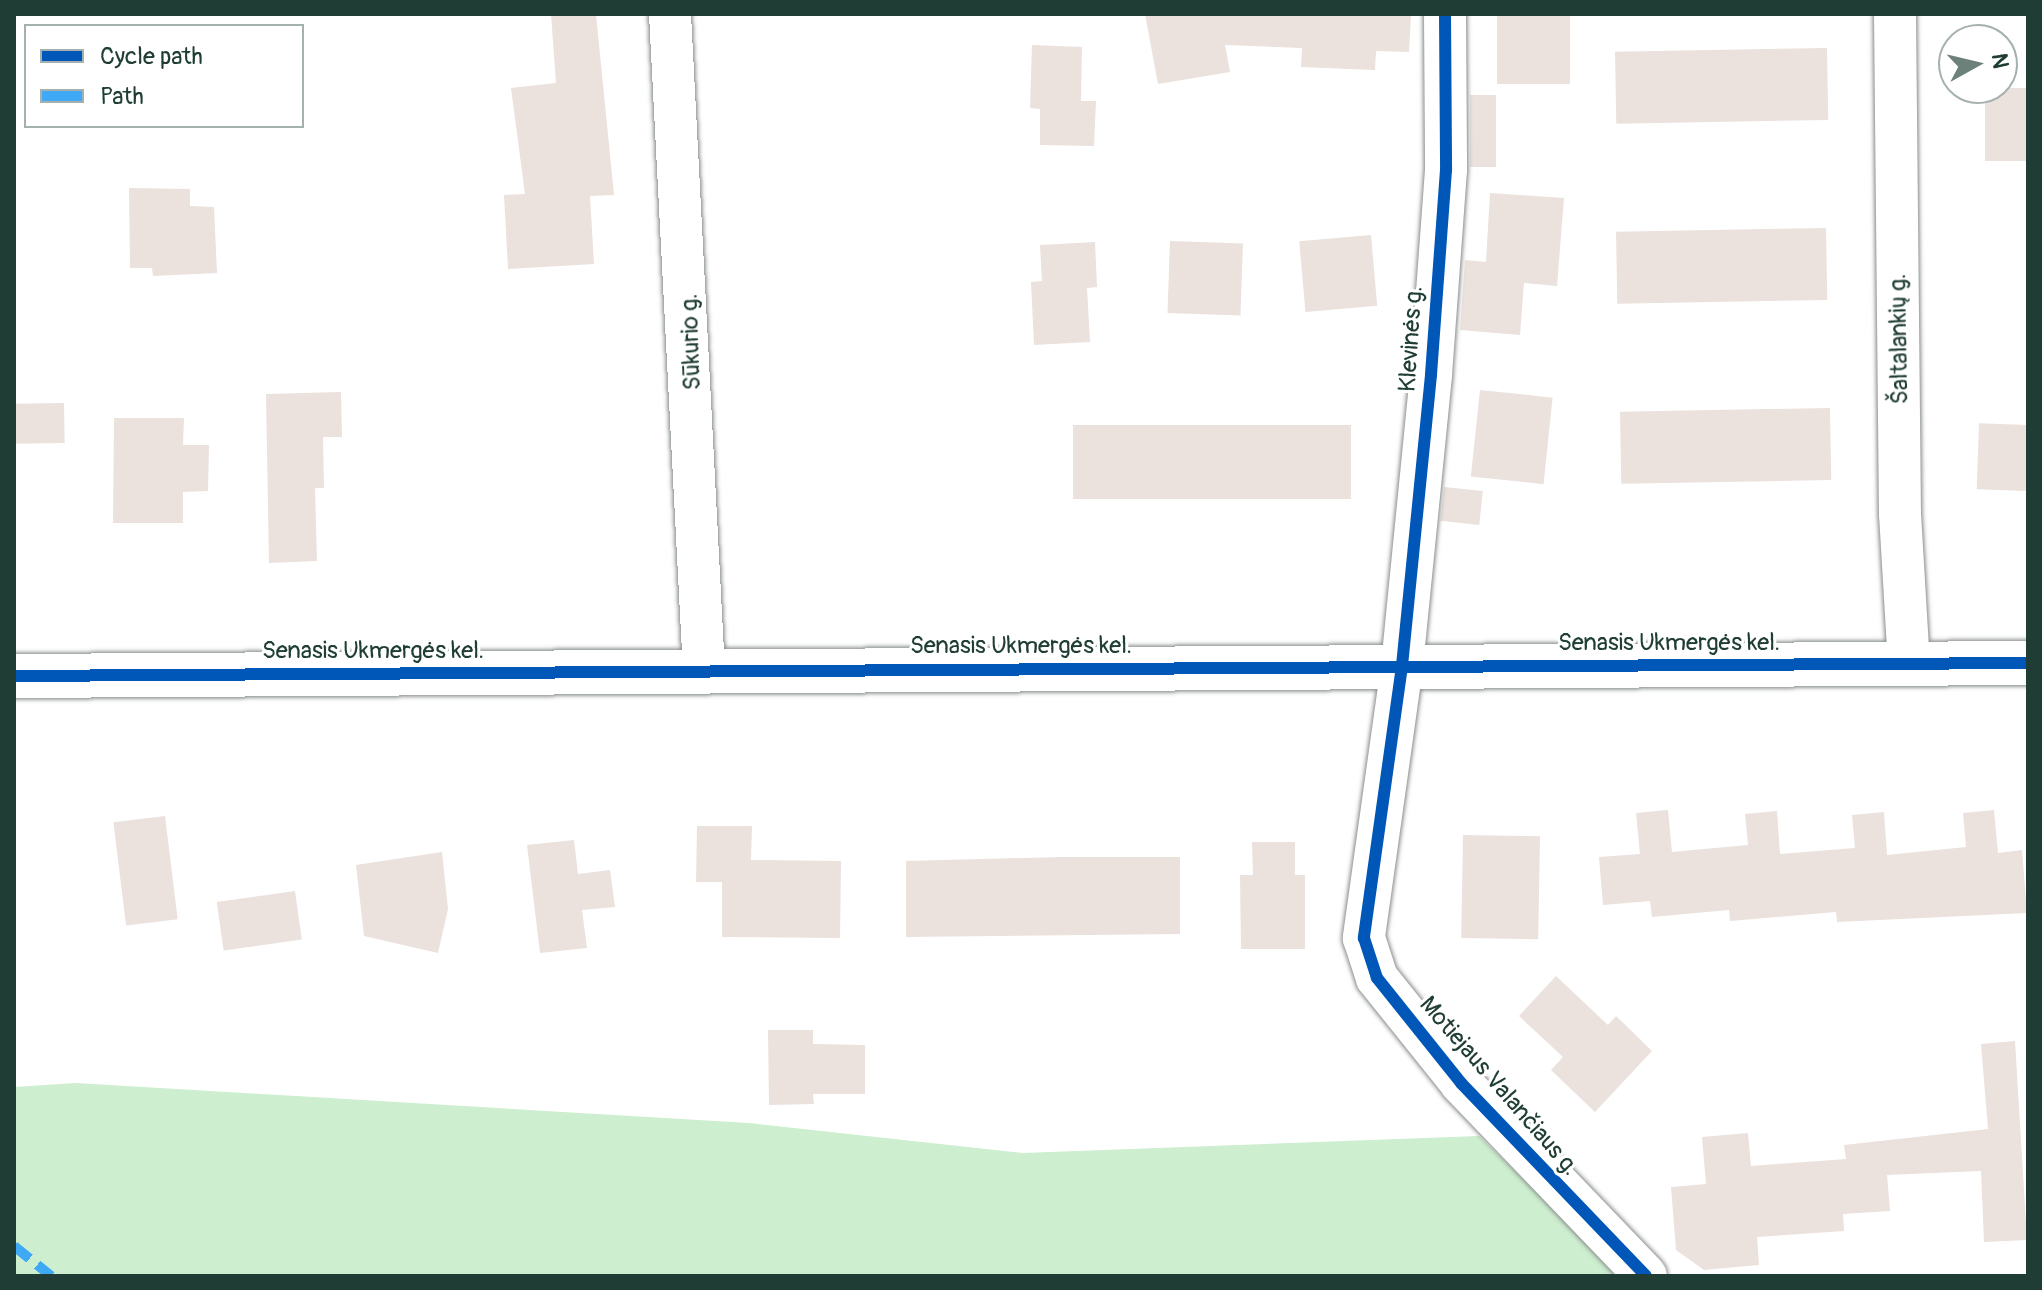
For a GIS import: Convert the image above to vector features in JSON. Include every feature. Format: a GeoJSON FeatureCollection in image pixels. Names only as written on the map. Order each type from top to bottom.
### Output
{"type":"FeatureCollection","features":[{"type":"Feature","properties":{"kind":"main road","name":"Senasis Ukmergės kel."},"geometry":{"type":"LineString","coordinates":[[14,676],[2028,663]]}},
{"type":"Feature","properties":{"kind":"street","name":"Sūkurio g."},"geometry":{"type":"LineString","coordinates":[[670,14],[704,671]]}},
{"type":"Feature","properties":{"kind":"street","name":"Klevinės g."},"geometry":{"type":"LineString","coordinates":[[1402,666],[1446,170],[1445,14]]}},
{"type":"Feature","properties":{"kind":"street","name":"Šaltalankių g."},"geometry":{"type":"LineString","coordinates":[[1895,14],[1900,514],[1909,664]]}},
{"type":"Feature","properties":{"kind":"street","name":"Motiejaus Valančiaus g."},"geometry":{"type":"LineString","coordinates":[[1402,666],[1363,917],[1368,958],[1461,1083],[1646,1276]]}},
{"type":"Feature","properties":{"kind":"green space"},"geometry":{"type":"Polygon","coordinates":[[[76,1083],[749,1123],[1023,1153],[1479,1136],[1623,1276],[14,1276],[14,1087],[76,1083]]]}},
{"type":"Feature","properties":{"kind":"building"},"geometry":{"type":"Polygon","coordinates":[[[551,14],[596,14],[614,195],[590,196],[594,264],[508,269],[504,195],[525,194],[511,88],[556,83],[551,14]]]}},
{"type":"Feature","properties":{"kind":"building"},"geometry":{"type":"Polygon","coordinates":[[[1145,14],[1411,14],[1409,52],[1376,51],[1375,70],[1301,67],[1302,48],[1225,45],[1230,72],[1158,84],[1145,14]]]}},
{"type":"Feature","properties":{"kind":"building"},"geometry":{"type":"Polygon","coordinates":[[[1497,14],[1570,14],[1570,84],[1497,84],[1497,14]]]}},
{"type":"Feature","properties":{"kind":"building"},"geometry":{"type":"Polygon","coordinates":[[[1032,45],[1082,47],[1081,101],[1096,101],[1094,146],[1040,145],[1040,109],[1030,108],[1032,45]]]}},
{"type":"Feature","properties":{"kind":"building"},"geometry":{"type":"Polygon","coordinates":[[[1827,48],[1828,120],[1616,124],[1615,52],[1827,48]]]}},
{"type":"Feature","properties":{"kind":"building"},"geometry":{"type":"Polygon","coordinates":[[[2018,88],[2028,88],[2028,161],[1985,161],[1985,104],[2018,104],[2018,88]]]}},
{"type":"Feature","properties":{"kind":"building"},"geometry":{"type":"Polygon","coordinates":[[[1470,95],[1496,95],[1496,167],[1470,167],[1470,95]]]}},
{"type":"Feature","properties":{"kind":"building"},"geometry":{"type":"Polygon","coordinates":[[[129,188],[190,189],[190,206],[214,207],[217,273],[153,276],[152,268],[130,268],[129,188]]]}},
{"type":"Feature","properties":{"kind":"building"},"geometry":{"type":"Polygon","coordinates":[[[1490,193],[1564,198],[1557,286],[1524,283],[1520,335],[1460,330],[1465,260],[1486,262],[1490,193]]]}},
{"type":"Feature","properties":{"kind":"building"},"geometry":{"type":"Polygon","coordinates":[[[1826,228],[1827,300],[1617,304],[1616,232],[1826,228]]]}},
{"type":"Feature","properties":{"kind":"building"},"geometry":{"type":"Polygon","coordinates":[[[1371,235],[1377,306],[1305,312],[1299,241],[1371,235]]]}},
{"type":"Feature","properties":{"kind":"building"},"geometry":{"type":"Polygon","coordinates":[[[1170,241],[1243,244],[1240,316],[1167,313],[1170,241]]]}},
{"type":"Feature","properties":{"kind":"building"},"geometry":{"type":"Polygon","coordinates":[[[1095,242],[1097,287],[1087,288],[1090,342],[1034,345],[1031,282],[1042,281],[1040,245],[1095,242]]]}},
{"type":"Feature","properties":{"kind":"building"},"geometry":{"type":"Polygon","coordinates":[[[1480,390],[1553,398],[1544,484],[1471,477],[1480,390]]]}},
{"type":"Feature","properties":{"kind":"building"},"geometry":{"type":"Polygon","coordinates":[[[341,392],[342,437],[323,437],[324,488],[315,488],[317,561],[269,563],[266,394],[341,392]]]}},
{"type":"Feature","properties":{"kind":"building"},"geometry":{"type":"Polygon","coordinates":[[[64,403],[65,443],[15,444],[14,404],[64,403]]]}},
{"type":"Feature","properties":{"kind":"building"},"geometry":{"type":"Polygon","coordinates":[[[1830,408],[1831,480],[1621,484],[1620,412],[1830,408]]]}},
{"type":"Feature","properties":{"kind":"building"},"geometry":{"type":"Polygon","coordinates":[[[114,418],[184,418],[183,445],[209,445],[208,491],[183,492],[183,523],[113,523],[114,418]]]}},
{"type":"Feature","properties":{"kind":"building"},"geometry":{"type":"Polygon","coordinates":[[[1979,423],[2028,425],[2026,491],[1977,489],[1979,423]]]}},
{"type":"Feature","properties":{"kind":"building"},"geometry":{"type":"Polygon","coordinates":[[[1073,425],[1351,425],[1351,499],[1073,499],[1073,425]]]}},
{"type":"Feature","properties":{"kind":"building"},"geometry":{"type":"Polygon","coordinates":[[[1444,487],[1483,491],[1479,525],[1440,521],[1444,487]]]}},
{"type":"Feature","properties":{"kind":"building"},"geometry":{"type":"Polygon","coordinates":[[[1668,810],[1672,852],[1748,845],[1745,814],[1777,811],[1780,854],[1855,848],[1852,815],[1884,812],[1887,855],[1966,847],[1963,813],[1994,810],[1998,853],[2022,850],[2027,913],[1837,922],[1836,912],[1730,921],[1729,910],[1652,917],[1650,901],[1603,905],[1599,857],[1640,854],[1636,813],[1668,810]]]}},
{"type":"Feature","properties":{"kind":"building"},"geometry":{"type":"Polygon","coordinates":[[[165,816],[178,919],[126,926],[113,822],[165,816]]]}},
{"type":"Feature","properties":{"kind":"building"},"geometry":{"type":"Polygon","coordinates":[[[697,826],[752,826],[751,860],[841,861],[840,938],[722,937],[722,882],[696,882],[697,826]]]}},
{"type":"Feature","properties":{"kind":"building"},"geometry":{"type":"Polygon","coordinates":[[[1463,835],[1540,836],[1538,939],[1461,938],[1463,835]]]}},
{"type":"Feature","properties":{"kind":"building"},"geometry":{"type":"Polygon","coordinates":[[[574,840],[578,874],[610,870],[615,907],[582,910],[587,948],[540,953],[527,845],[574,840]]]}},
{"type":"Feature","properties":{"kind":"building"},"geometry":{"type":"Polygon","coordinates":[[[1252,842],[1295,842],[1295,875],[1305,875],[1305,949],[1241,949],[1240,875],[1253,875],[1252,842]]]}},
{"type":"Feature","properties":{"kind":"building"},"geometry":{"type":"Polygon","coordinates":[[[442,852],[448,909],[438,953],[364,936],[356,865],[442,852]]]}},
{"type":"Feature","properties":{"kind":"building"},"geometry":{"type":"Polygon","coordinates":[[[1180,857],[1180,934],[906,937],[906,861],[1180,857]]]}},
{"type":"Feature","properties":{"kind":"building"},"geometry":{"type":"Polygon","coordinates":[[[295,891],[302,940],[224,951],[217,902],[295,891]]]}},
{"type":"Feature","properties":{"kind":"building"},"geometry":{"type":"Polygon","coordinates":[[[1556,976],[1608,1025],[1616,1016],[1652,1051],[1595,1112],[1551,1070],[1563,1057],[1519,1016],[1556,976]]]}},
{"type":"Feature","properties":{"kind":"building"},"geometry":{"type":"Polygon","coordinates":[[[768,1030],[813,1030],[813,1044],[865,1045],[865,1094],[813,1094],[814,1104],[769,1105],[768,1030]]]}},
{"type":"Feature","properties":{"kind":"building"},"geometry":{"type":"Polygon","coordinates":[[[2015,1041],[2027,1240],[1984,1242],[1981,1171],[1887,1175],[1890,1211],[1843,1214],[1844,1231],[1757,1237],[1759,1265],[1704,1270],[1676,1250],[1671,1187],[1706,1184],[1702,1137],[1748,1133],[1751,1166],[1846,1159],[1844,1145],[1988,1129],[1981,1044],[2015,1041]]]}},
{"type":"Feature","properties":{"kind":"marked path"},"geometry":{"type":"LineString","coordinates":[[14,1246],[51,1276]]}},
{"type":"Feature","properties":{"kind":"cycle path"},"geometry":{"type":"LineString","coordinates":[[1445,14],[1446,170],[1431,375],[1402,666],[1364,938],[1377,978],[1461,1083],[1646,1276]]}},
{"type":"Feature","properties":{"kind":"cycle path"},"geometry":{"type":"LineString","coordinates":[[14,676],[2028,663]]}}]}
